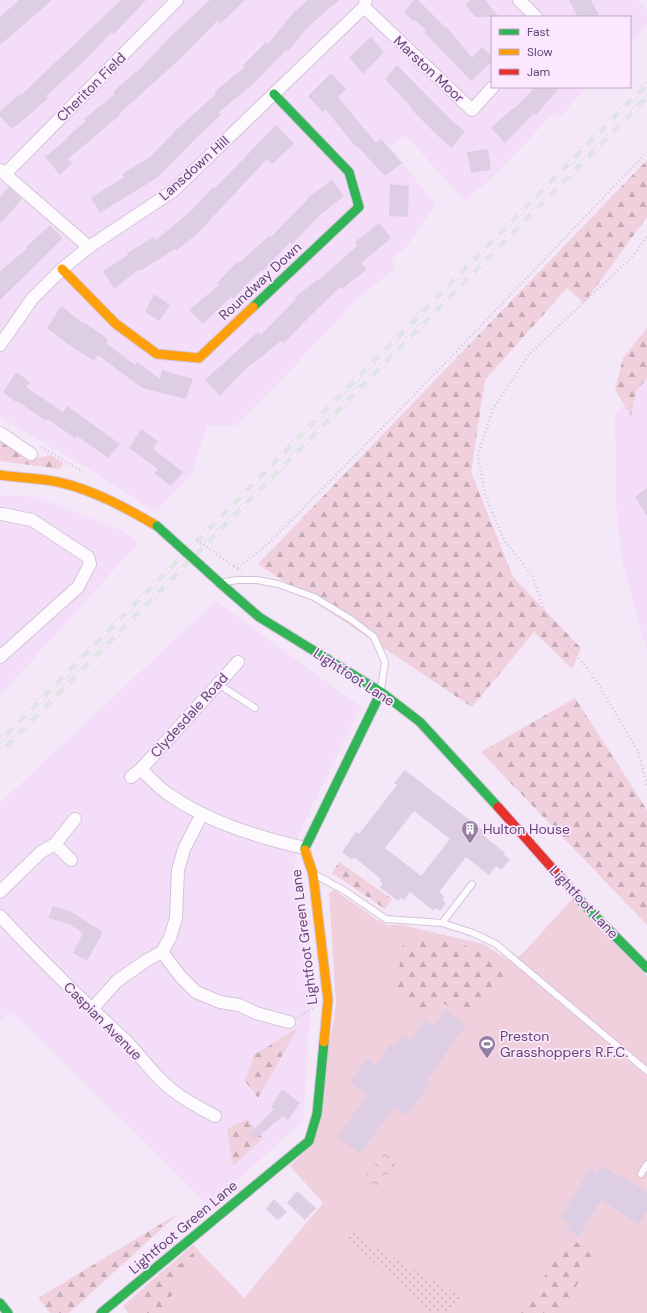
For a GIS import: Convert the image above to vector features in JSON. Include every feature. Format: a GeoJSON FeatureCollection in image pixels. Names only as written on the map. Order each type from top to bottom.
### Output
{"type":"FeatureCollection","features":[{"type":"Feature","properties":{"kind":"main road","name":"Roundway Down"},"geometry":{"type":"LineString","coordinates":[[62,269],[116,324],[157,354],[199,358],[359,207],[349,172],[274,94]]}},
{"type":"Feature","properties":{"kind":"main road","name":"Lightfoot Lane"},"geometry":{"type":"LineString","coordinates":[[0,475],[58,482],[82,490],[135,513],[156,526],[259,616],[381,692],[420,722],[493,801],[588,909],[647,968]]}},
{"type":"Feature","properties":{"kind":"main road","name":"Lightfoot Green Lane"},"geometry":{"type":"LineString","coordinates":[[101,1313],[116,1309],[309,1141],[317,1114],[328,1000],[313,874],[305,848],[381,692]]}},
{"type":"Feature","properties":{"kind":"main road"},"geometry":{"type":"LineString","coordinates":[[0,1303],[8,1313]]}},
{"type":"Feature","properties":{"kind":"street","name":"Cheriton Field"},"geometry":{"type":"LineString","coordinates":[[2,172],[177,0]]}},
{"type":"Feature","properties":{"kind":"street"},"geometry":{"type":"LineString","coordinates":[[519,0],[535,16]]}},
{"type":"Feature","properties":{"kind":"street","name":"Marston Moor"},"geometry":{"type":"LineString","coordinates":[[365,4],[472,110],[492,88]]}},
{"type":"Feature","properties":{"kind":"street","name":"Lansdown Hill"},"geometry":{"type":"LineString","coordinates":[[0,345],[32,299],[62,269],[89,247],[173,191],[365,4]]}},
{"type":"Feature","properties":{"kind":"street"},"geometry":{"type":"LineString","coordinates":[[2,172],[89,247]]}},
{"type":"Feature","properties":{"kind":"street"},"geometry":{"type":"LineString","coordinates":[[0,433],[30,454]]}},
{"type":"Feature","properties":{"kind":"street"},"geometry":{"type":"LineString","coordinates":[[0,658],[78,587],[90,564],[88,557],[32,520],[2,514]]}},
{"type":"Feature","properties":{"kind":"street","name":"Clydesdale Road"},"geometry":{"type":"LineString","coordinates":[[131,777],[238,662]]}},
{"type":"Feature","properties":{"kind":"street","name":"Clydesdale Road"},"geometry":{"type":"LineString","coordinates":[[140,769],[167,793],[195,811],[272,840],[305,848]]}},
{"type":"Feature","properties":{"kind":"street"},"geometry":{"type":"LineString","coordinates":[[92,1009],[117,981],[147,960],[162,952],[170,938],[176,918],[178,870],[184,849],[202,814]]}},
{"type":"Feature","properties":{"kind":"street"},"geometry":{"type":"LineString","coordinates":[[0,892],[41,852],[55,844],[75,818]]}},
{"type":"Feature","properties":{"kind":"street"},"geometry":{"type":"LineString","coordinates":[[55,844],[71,860]]}},
{"type":"Feature","properties":{"kind":"street","name":"Caspian Avenue"},"geometry":{"type":"LineString","coordinates":[[0,916],[42,961],[136,1050],[151,1070],[171,1089],[215,1116]]}},
{"type":"Feature","properties":{"kind":"street"},"geometry":{"type":"LineString","coordinates":[[162,952],[180,976],[196,992],[220,1002],[239,1005],[256,1013],[289,1022]]}},
{"type":"Feature","properties":{"kind":"lane"},"geometry":{"type":"LineString","coordinates":[[220,583],[238,580],[251,580],[278,584],[314,597],[352,620],[374,637],[385,662],[381,692]]}},
{"type":"Feature","properties":{"kind":"lane"},"geometry":{"type":"LineString","coordinates":[[218,684],[255,708]]}},
{"type":"Feature","properties":{"kind":"lane"},"geometry":{"type":"LineString","coordinates":[[313,874],[345,891],[386,919],[442,923],[473,933],[496,944],[647,1071]]}},
{"type":"Feature","properties":{"kind":"lane"},"geometry":{"type":"LineString","coordinates":[[442,923],[472,884]]}},
{"type":"Feature","properties":{"kind":"lane"},"geometry":{"type":"LineString","coordinates":[[641,1174],[647,1164]]}},
{"type":"Feature","properties":{"kind":"path"},"geometry":{"type":"LineString","coordinates":[[194,538],[235,567],[268,544],[424,386],[647,152]]}},
{"type":"Feature","properties":{"kind":"path"},"geometry":{"type":"LineString","coordinates":[[647,237],[630,259],[530,353],[493,409],[478,455],[485,495],[504,540],[533,577],[548,622],[592,674],[638,751],[647,785]]}},
{"type":"Feature","properties":{"kind":"path"},"geometry":{"type":"LineString","coordinates":[[289,1022],[318,1005]]}},
{"type":"Feature","properties":{"kind":"shaded area"},"geometry":{"type":"Polygon","coordinates":[[[0,0],[637,0],[647,10],[647,24],[631,44],[631,16],[491,16],[491,88],[586,88],[560,117],[554,113],[489,181],[464,200],[405,135],[390,146],[435,205],[408,245],[391,260],[396,268],[358,298],[270,392],[235,426],[207,426],[192,473],[156,512],[82,465],[0,417],[0,0]]]}},
{"type":"Feature","properties":{"kind":"shaded area"},"geometry":{"type":"Polygon","coordinates":[[[647,380],[647,651],[622,561],[616,502],[615,415],[647,380]]]}},
{"type":"Feature","properties":{"kind":"shaded area"},"geometry":{"type":"Polygon","coordinates":[[[0,495],[38,497],[123,531],[138,543],[0,696],[0,495]]]}},
{"type":"Feature","properties":{"kind":"shaded area"},"geometry":{"type":"Polygon","coordinates":[[[216,601],[361,707],[298,835],[294,871],[310,1008],[303,1121],[209,1206],[11,1011],[0,1021],[0,803],[216,601]]]}},
{"type":"Feature","properties":{"kind":"green space"},"geometry":{"type":"Polygon","coordinates":[[[647,160],[647,217],[584,303],[567,288],[485,380],[471,472],[513,577],[581,648],[572,669],[534,632],[472,707],[258,564],[647,160]]]}},
{"type":"Feature","properties":{"kind":"green space"},"geometry":{"type":"Polygon","coordinates":[[[647,328],[647,379],[636,391],[631,416],[615,390],[623,358],[647,328]]]}},
{"type":"Feature","properties":{"kind":"green space"},"geometry":{"type":"Polygon","coordinates":[[[0,440],[33,459],[51,455],[63,463],[60,469],[0,461],[0,440]]]}},
{"type":"Feature","properties":{"kind":"green space"},"geometry":{"type":"Polygon","coordinates":[[[575,698],[647,810],[647,925],[481,752],[575,698]]]}},
{"type":"Feature","properties":{"kind":"green space"},"geometry":{"type":"Polygon","coordinates":[[[339,862],[392,899],[385,909],[332,873],[339,862]]]}},
{"type":"Feature","properties":{"kind":"green space","name":"Preston Grasshoppers R.F.C."},"geometry":{"type":"Polygon","coordinates":[[[334,890],[376,919],[388,925],[402,925],[483,944],[508,960],[519,956],[525,951],[573,898],[647,976],[647,1313],[128,1313],[123,1306],[193,1245],[244,1298],[323,1203],[290,1166],[312,1144],[336,1005],[329,893],[334,890]]]}},
{"type":"Feature","properties":{"kind":"green space"},"geometry":{"type":"Polygon","coordinates":[[[404,938],[446,938],[489,956],[508,976],[489,1000],[469,1017],[437,1000],[430,1015],[414,1009],[396,988],[404,938]]]}},
{"type":"Feature","properties":{"kind":"green space"},"geometry":{"type":"Polygon","coordinates":[[[298,1028],[258,1098],[245,1081],[254,1055],[298,1028]]]}},
{"type":"Feature","properties":{"kind":"green space"},"geometry":{"type":"Polygon","coordinates":[[[247,1119],[263,1138],[233,1166],[227,1129],[247,1119]]]}},
{"type":"Feature","properties":{"kind":"green space"},"geometry":{"type":"Polygon","coordinates":[[[386,1149],[399,1159],[378,1188],[365,1178],[386,1149]]]}},
{"type":"Feature","properties":{"kind":"green space"},"geometry":{"type":"Polygon","coordinates":[[[179,1213],[69,1313],[50,1313],[38,1298],[179,1213]]]}},
{"type":"Feature","properties":{"kind":"green space"},"geometry":{"type":"Polygon","coordinates":[[[355,1229],[364,1237],[362,1240],[462,1297],[448,1313],[431,1313],[347,1238],[355,1229]]]}},
{"type":"Feature","properties":{"kind":"green space"},"geometry":{"type":"Polygon","coordinates":[[[569,1238],[584,1247],[593,1258],[564,1307],[548,1307],[544,1313],[521,1313],[569,1238]]]}},
{"type":"Feature","properties":{"kind":"green space"},"geometry":{"type":"Polygon","coordinates":[[[199,1248],[163,1310],[164,1313],[145,1313],[136,1300],[199,1248]]]}},
{"type":"Feature","properties":{"kind":"building"},"geometry":{"type":"Polygon","coordinates":[[[19,0],[52,0],[0,45],[0,17],[19,0]]]}},
{"type":"Feature","properties":{"kind":"building"},"geometry":{"type":"Polygon","coordinates":[[[121,0],[146,0],[114,34],[112,32],[83,62],[46,96],[48,98],[12,129],[0,116],[0,111],[20,94],[21,95],[121,0]]]}},
{"type":"Feature","properties":{"kind":"building"},"geometry":{"type":"Polygon","coordinates":[[[210,0],[245,0],[220,24],[217,21],[181,58],[119,114],[120,115],[68,159],[72,163],[60,175],[45,157],[86,121],[84,119],[115,94],[113,92],[135,72],[136,73],[172,35],[210,0]]]}},
{"type":"Feature","properties":{"kind":"building"},"geometry":{"type":"Polygon","coordinates":[[[308,0],[339,0],[309,26],[288,51],[286,50],[253,84],[219,112],[221,115],[158,177],[100,213],[91,198],[124,177],[122,174],[150,157],[178,128],[216,94],[214,92],[245,67],[243,65],[266,42],[268,44],[293,13],[308,0]]]}},
{"type":"Feature","properties":{"kind":"building"},"geometry":{"type":"Polygon","coordinates":[[[414,0],[418,0],[446,28],[447,27],[472,58],[482,47],[491,56],[491,63],[471,81],[424,32],[426,30],[415,20],[413,21],[404,12],[414,0]]]}},
{"type":"Feature","properties":{"kind":"building"},"geometry":{"type":"Polygon","coordinates":[[[471,0],[485,0],[498,16],[475,17],[465,4],[471,0]]]}},
{"type":"Feature","properties":{"kind":"building"},"geometry":{"type":"Polygon","coordinates":[[[569,0],[591,0],[599,16],[577,16],[569,0]]]}},
{"type":"Feature","properties":{"kind":"building"},"geometry":{"type":"Polygon","coordinates":[[[371,37],[384,52],[363,74],[349,57],[371,37]]]}},
{"type":"Feature","properties":{"kind":"building"},"geometry":{"type":"Polygon","coordinates":[[[397,65],[453,122],[465,131],[452,148],[411,109],[412,108],[385,79],[397,65]]]}},
{"type":"Feature","properties":{"kind":"building"},"geometry":{"type":"Polygon","coordinates":[[[331,73],[346,89],[338,97],[376,143],[381,139],[402,163],[385,176],[357,146],[356,147],[326,110],[323,112],[308,96],[331,73]]]}},
{"type":"Feature","properties":{"kind":"building"},"geometry":{"type":"Polygon","coordinates":[[[534,88],[559,88],[536,115],[534,113],[505,143],[491,128],[513,108],[514,109],[534,88]]]}},
{"type":"Feature","properties":{"kind":"building"},"geometry":{"type":"Polygon","coordinates":[[[276,125],[294,144],[272,164],[267,159],[198,233],[176,251],[175,249],[140,271],[139,269],[114,289],[103,271],[128,255],[127,253],[154,237],[156,240],[192,210],[213,187],[214,189],[276,125]]]}},
{"type":"Feature","properties":{"kind":"building"},"geometry":{"type":"Polygon","coordinates":[[[488,149],[491,170],[471,173],[467,152],[488,149]]]}},
{"type":"Feature","properties":{"kind":"building"},"geometry":{"type":"Polygon","coordinates":[[[332,180],[344,196],[320,215],[292,244],[290,242],[262,272],[261,270],[233,299],[231,297],[203,324],[189,310],[219,285],[217,283],[238,261],[239,263],[270,235],[271,237],[308,199],[307,198],[332,180]]]}},
{"type":"Feature","properties":{"kind":"building"},"geometry":{"type":"Polygon","coordinates":[[[390,184],[409,186],[408,217],[389,216],[390,184]]]}},
{"type":"Feature","properties":{"kind":"building"},"geometry":{"type":"Polygon","coordinates":[[[9,187],[22,199],[0,224],[0,197],[9,187]]]}},
{"type":"Feature","properties":{"kind":"building"},"geometry":{"type":"Polygon","coordinates":[[[379,223],[391,238],[361,263],[367,269],[342,289],[340,287],[284,343],[281,341],[242,372],[220,396],[205,380],[258,332],[261,335],[296,299],[294,298],[318,279],[319,280],[357,246],[355,242],[379,223]]]}},
{"type":"Feature","properties":{"kind":"building"},"geometry":{"type":"Polygon","coordinates":[[[50,225],[63,238],[0,300],[0,271],[28,248],[26,247],[50,225]]]}},
{"type":"Feature","properties":{"kind":"building"},"geometry":{"type":"Polygon","coordinates":[[[154,294],[170,305],[159,321],[145,312],[154,294]]]}},
{"type":"Feature","properties":{"kind":"building"},"geometry":{"type":"Polygon","coordinates":[[[61,306],[84,324],[85,323],[108,339],[106,343],[135,365],[137,362],[160,379],[162,370],[193,379],[186,399],[142,388],[98,355],[94,361],[69,345],[47,328],[61,306]]]}},
{"type":"Feature","properties":{"kind":"building"},"geometry":{"type":"Polygon","coordinates":[[[16,372],[30,382],[26,387],[63,412],[67,406],[120,444],[108,458],[77,436],[76,439],[48,419],[46,421],[17,401],[16,402],[3,392],[16,372]]]}},
{"type":"Feature","properties":{"kind":"building"},"geometry":{"type":"Polygon","coordinates":[[[141,429],[158,441],[153,449],[183,472],[171,486],[154,473],[158,469],[129,448],[141,429]]]}},
{"type":"Feature","properties":{"kind":"building"},"geometry":{"type":"Polygon","coordinates":[[[647,488],[647,516],[635,497],[647,488]]]}},
{"type":"Feature","properties":{"kind":"building","name":"Hulton House"},"geometry":{"type":"Polygon","coordinates":[[[405,770],[485,832],[483,835],[510,859],[501,870],[496,866],[489,875],[466,857],[439,892],[445,897],[442,900],[446,903],[440,911],[436,908],[434,911],[410,892],[404,900],[401,898],[398,901],[380,887],[383,884],[380,881],[381,879],[354,857],[352,860],[342,852],[356,832],[359,834],[397,785],[394,783],[405,770]],[[414,811],[385,848],[421,876],[450,839],[414,811]]]}},
{"type":"Feature","properties":{"kind":"building"},"geometry":{"type":"Polygon","coordinates":[[[53,906],[70,911],[103,932],[87,961],[73,953],[83,933],[69,924],[48,918],[53,906]]]}},
{"type":"Feature","properties":{"kind":"building","name":"Preston Grasshoppers R.F.C."},"geometry":{"type":"Polygon","coordinates":[[[446,1010],[466,1025],[426,1081],[430,1084],[406,1116],[394,1107],[360,1154],[337,1137],[367,1095],[350,1082],[367,1058],[376,1065],[391,1043],[395,1046],[402,1035],[410,1041],[426,1019],[434,1026],[446,1010]]]}},
{"type":"Feature","properties":{"kind":"building"},"geometry":{"type":"Polygon","coordinates":[[[282,1089],[300,1103],[288,1120],[283,1116],[254,1140],[249,1135],[274,1109],[271,1107],[282,1089]]]}},
{"type":"Feature","properties":{"kind":"building"},"geometry":{"type":"Polygon","coordinates":[[[601,1166],[647,1191],[647,1210],[639,1224],[601,1200],[579,1237],[567,1229],[570,1224],[560,1218],[590,1169],[597,1173],[601,1166]]]}},
{"type":"Feature","properties":{"kind":"building"},"geometry":{"type":"Polygon","coordinates":[[[297,1191],[316,1208],[305,1220],[287,1203],[297,1191]]]}},
{"type":"Feature","properties":{"kind":"building"},"geometry":{"type":"Polygon","coordinates":[[[274,1199],[287,1212],[278,1220],[266,1209],[274,1199]]]}},
{"type":"Feature","properties":{"kind":"railway"},"geometry":{"type":"LineString","coordinates":[[0,741],[647,84]]}},
{"type":"Feature","properties":{"kind":"railway"},"geometry":{"type":"LineString","coordinates":[[0,753],[647,97]]}},
{"type":"Feature","properties":{"kind":"traffic: fast"},"geometry":{"type":"LineString","coordinates":[[253,307],[359,207],[349,172],[274,94]]}},
{"type":"Feature","properties":{"kind":"traffic: fast"},"geometry":{"type":"LineString","coordinates":[[157,526],[220,583]]}},
{"type":"Feature","properties":{"kind":"traffic: fast"},"geometry":{"type":"LineString","coordinates":[[220,583],[259,617],[381,692],[420,722],[498,807]]}},
{"type":"Feature","properties":{"kind":"traffic: fast"},"geometry":{"type":"LineString","coordinates":[[305,850],[381,692]]}},
{"type":"Feature","properties":{"kind":"traffic: fast"},"geometry":{"type":"LineString","coordinates":[[560,877],[588,909],[647,968]]}},
{"type":"Feature","properties":{"kind":"traffic: fast"},"geometry":{"type":"LineString","coordinates":[[101,1313],[309,1141],[317,1114],[324,1042]]}},
{"type":"Feature","properties":{"kind":"traffic: fast"},"geometry":{"type":"LineString","coordinates":[[0,1303],[8,1313]]}},
{"type":"Feature","properties":{"kind":"traffic: slow"},"geometry":{"type":"LineString","coordinates":[[62,269],[116,324],[157,354],[199,358],[253,307]]}},
{"type":"Feature","properties":{"kind":"traffic: slow"},"geometry":{"type":"LineString","coordinates":[[0,475],[71,485],[109,500],[157,526]]}},
{"type":"Feature","properties":{"kind":"traffic: slow"},"geometry":{"type":"LineString","coordinates":[[305,850],[313,874],[328,1000],[324,1042]]}},
{"type":"Feature","properties":{"kind":"traffic: jam"},"geometry":{"type":"LineString","coordinates":[[498,807],[560,877]]}},
{"type":"Feature","properties":{"kind":"place","name":"Hulton House"},"geometry":{"type":"Point","coordinates":[470,844]}},
{"type":"Feature","properties":{"kind":"place","name":"Preston Grasshoppers R.F.C."},"geometry":{"type":"Point","coordinates":[487,1059]}}]}
